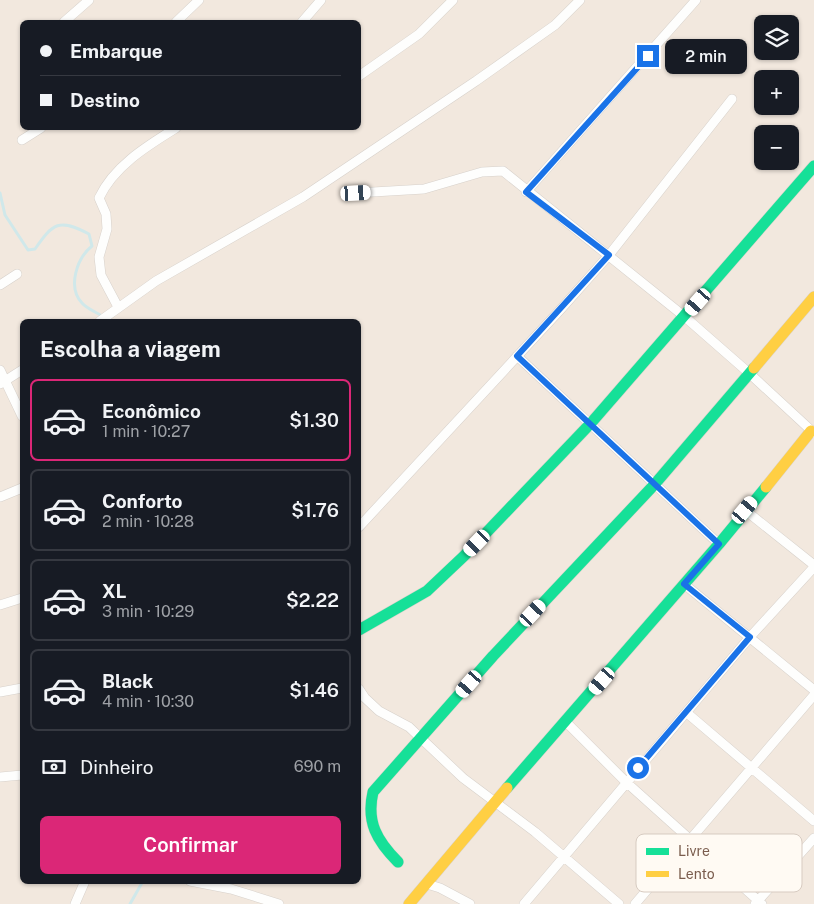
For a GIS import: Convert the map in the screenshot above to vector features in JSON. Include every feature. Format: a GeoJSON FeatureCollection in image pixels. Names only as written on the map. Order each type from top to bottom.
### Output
{"type":"FeatureCollection","features":[{"type":"Feature","properties":{"kind":"street"},"geometry":{"type":"LineString","coordinates":[[66,20],[89,0]]}},
{"type":"Feature","properties":{"kind":"street"},"geometry":{"type":"LineString","coordinates":[[178,20],[199,0]]}},
{"type":"Feature","properties":{"kind":"street"},"geometry":{"type":"LineString","coordinates":[[304,20],[321,0]]}},
{"type":"Feature","properties":{"kind":"street"},"geometry":{"type":"LineString","coordinates":[[361,75],[419,34],[453,0]]}},
{"type":"Feature","properties":{"kind":"street"},"geometry":{"type":"LineString","coordinates":[[103,319],[156,280],[302,196],[476,81],[555,25],[580,0]]}},
{"type":"Feature","properties":{"kind":"street"},"geometry":{"type":"LineString","coordinates":[[526,192],[696,0]]}},
{"type":"Feature","properties":{"kind":"street"},"geometry":{"type":"LineString","coordinates":[[361,525],[609,255],[732,99]]}},
{"type":"Feature","properties":{"kind":"street"},"geometry":{"type":"LineString","coordinates":[[22,140],[37,130]]}},
{"type":"Feature","properties":{"kind":"street"},"geometry":{"type":"LineString","coordinates":[[118,307],[101,275],[99,257],[106,229],[106,214],[99,198],[106,184],[133,157],[173,130]]}},
{"type":"Feature","properties":{"kind":"street"},"geometry":{"type":"LineString","coordinates":[[361,629],[427,592],[464,556],[591,423],[685,317],[814,166]]}},
{"type":"Feature","properties":{"kind":"street"},"geometry":{"type":"LineString","coordinates":[[356,193],[424,189],[482,172],[503,171],[515,179],[526,192],[609,255],[685,317],[749,372],[813,432],[566,722],[495,801],[428,884],[409,904]]}},
{"type":"Feature","properties":{"kind":"street"},"geometry":{"type":"LineString","coordinates":[[0,285],[17,274]]}},
{"type":"Feature","properties":{"kind":"street"},"geometry":{"type":"LineString","coordinates":[[398,862],[372,829],[368,814],[373,792],[493,656],[654,485],[814,297]]}},
{"type":"Feature","properties":{"kind":"street"},"geometry":{"type":"LineString","coordinates":[[517,356],[719,544]]}},
{"type":"Feature","properties":{"kind":"street"},"geometry":{"type":"LineString","coordinates":[[0,370],[3,382],[20,412]]}},
{"type":"Feature","properties":{"kind":"street"},"geometry":{"type":"LineString","coordinates":[[3,382],[20,371]]}},
{"type":"Feature","properties":{"kind":"street"},"geometry":{"type":"LineString","coordinates":[[0,497],[20,489]]}},
{"type":"Feature","properties":{"kind":"street"},"geometry":{"type":"LineString","coordinates":[[524,904],[750,637],[814,566],[745,510]]}},
{"type":"Feature","properties":{"kind":"street"},"geometry":{"type":"LineString","coordinates":[[684,584],[814,690]]}},
{"type":"Feature","properties":{"kind":"street"},"geometry":{"type":"LineString","coordinates":[[0,605],[20,599]]}},
{"type":"Feature","properties":{"kind":"street"},"geometry":{"type":"LineString","coordinates":[[0,692],[20,688]]}},
{"type":"Feature","properties":{"kind":"street"},"geometry":{"type":"LineString","coordinates":[[361,693],[364,698],[379,711],[409,728],[463,778],[535,832],[619,904]]}},
{"type":"Feature","properties":{"kind":"street"},"geometry":{"type":"LineString","coordinates":[[695,834],[814,695]]}},
{"type":"Feature","properties":{"kind":"street"},"geometry":{"type":"LineString","coordinates":[[686,713],[814,821]]}},
{"type":"Feature","properties":{"kind":"street"},"geometry":{"type":"LineString","coordinates":[[566,722],[626,782],[683,834]]}},
{"type":"Feature","properties":{"kind":"street"},"geometry":{"type":"LineString","coordinates":[[0,777],[20,775]]}},
{"type":"Feature","properties":{"kind":"street"},"geometry":{"type":"LineString","coordinates":[[802,852],[814,838]]}},
{"type":"Feature","properties":{"kind":"street"},"geometry":{"type":"LineString","coordinates":[[75,904],[84,884]]}},
{"type":"Feature","properties":{"kind":"street"},"geometry":{"type":"LineString","coordinates":[[204,884],[279,904]]}},
{"type":"Feature","properties":{"kind":"street"},"geometry":{"type":"LineString","coordinates":[[428,884],[440,888],[470,904]]}},
{"type":"Feature","properties":{"kind":"street"},"geometry":{"type":"LineString","coordinates":[[635,904],[645,892]]}},
{"type":"Feature","properties":{"kind":"street"},"geometry":{"type":"LineString","coordinates":[[746,892],[758,903],[767,892]]}},
{"type":"Feature","properties":{"kind":"shaded area"},"geometry":{"type":"Polygon","coordinates":[[[0,0],[814,0],[814,904],[0,904],[0,0]]]}},
{"type":"Feature","properties":{"kind":"waterway"},"geometry":{"type":"LineString","coordinates":[[0,193],[5,215],[28,250],[35,249],[47,233],[58,226],[70,226],[89,234],[92,246],[78,265],[75,289],[82,303],[106,319]]}},
{"type":"Feature","properties":{"kind":"waterway"},"geometry":{"type":"LineString","coordinates":[[130,904],[141,884]]}},
{"type":"Feature","properties":{"kind":"traffic: fast"},"geometry":{"type":"LineString","coordinates":[[361,629],[427,591],[464,556],[591,423],[814,166]]}},
{"type":"Feature","properties":{"kind":"traffic: fast"},"geometry":{"type":"LineString","coordinates":[[398,862],[379,839],[372,822],[371,803],[373,792],[493,656],[654,485],[754,368]]}},
{"type":"Feature","properties":{"kind":"traffic: fast"},"geometry":{"type":"LineString","coordinates":[[507,788],[719,544],[766,487]]}},
{"type":"Feature","properties":{"kind":"traffic: slow"},"geometry":{"type":"LineString","coordinates":[[754,368],[814,297]]}},
{"type":"Feature","properties":{"kind":"traffic: slow"},"geometry":{"type":"LineString","coordinates":[[766,487],[811,431]]}},
{"type":"Feature","properties":{"kind":"traffic: slow"},"geometry":{"type":"LineString","coordinates":[[409,904],[507,788]]}},
{"type":"Feature","properties":{"kind":"route"},"geometry":{"type":"LineString","coordinates":[[638,768],[750,637],[684,584],[719,544],[517,356],[562,309],[609,255],[526,192],[648,56]]}}]}
